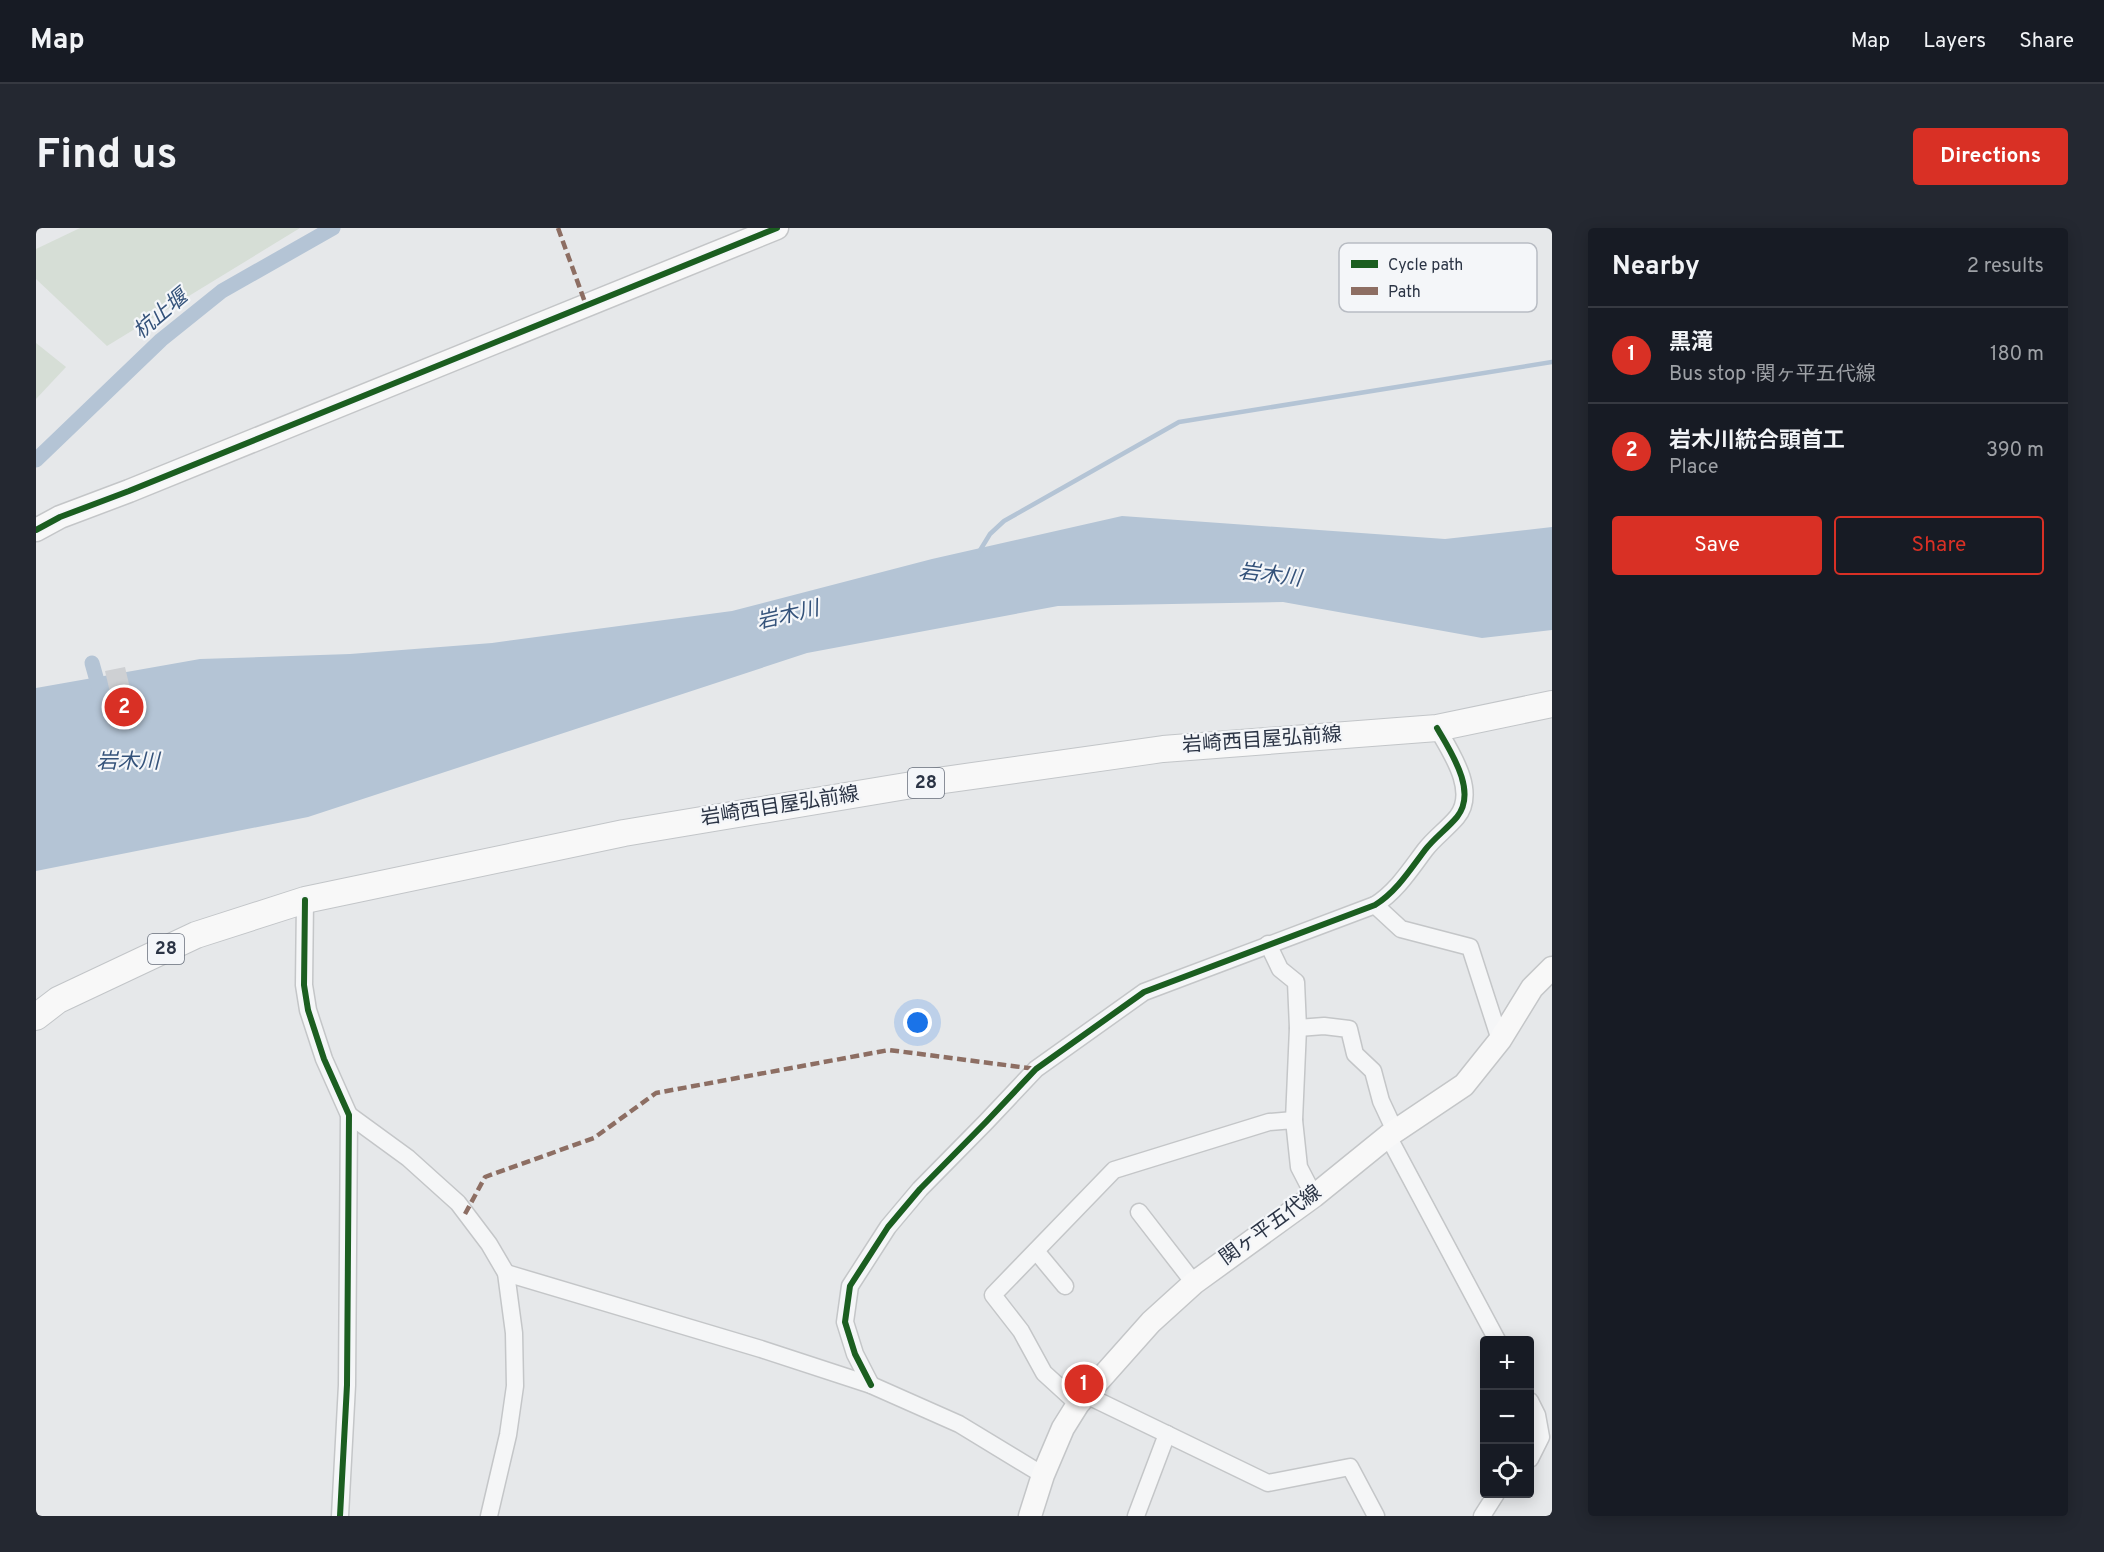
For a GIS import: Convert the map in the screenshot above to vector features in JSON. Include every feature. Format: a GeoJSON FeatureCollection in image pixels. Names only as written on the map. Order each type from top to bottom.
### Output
{"type":"FeatureCollection","features":[{"type":"Feature","properties":{"kind":"main road","name":"岩崎西目屋弘前線"},"geometry":{"type":"LineString","coordinates":[[36,1017],[58,1000],[195,935],[305,900],[624,833],[930,782],[1163,749],[1437,728],[1552,704]]}},
{"type":"Feature","properties":{"kind":"street"},"geometry":{"type":"LineString","coordinates":[[36,530],[60,518],[777,228]]}},
{"type":"Feature","properties":{"kind":"street"},"geometry":{"type":"LineString","coordinates":[[871,1384],[855,1353],[846,1322],[850,1286],[888,1227],[920,1189],[1035,1069],[1144,992],[1375,905],[1389,896],[1430,843],[1459,815],[1465,798],[1459,766],[1437,728]]}},
{"type":"Feature","properties":{"kind":"street"},"geometry":{"type":"LineString","coordinates":[[305,900],[304,985],[308,1010],[324,1059],[349,1115],[347,1385],[340,1516]]}},
{"type":"Feature","properties":{"kind":"street"},"geometry":{"type":"LineString","coordinates":[[1375,905],[1401,929],[1470,947],[1500,1040]]}},
{"type":"Feature","properties":{"kind":"street"},"geometry":{"type":"LineString","coordinates":[[1268,944],[1280,969],[1296,982],[1298,1028],[1294,1120],[1299,1167],[1314,1196]]}},
{"type":"Feature","properties":{"kind":"street","name":"関ヶ平五代線"},"geometry":{"type":"LineString","coordinates":[[1030,1516],[1043,1475],[1064,1428],[1082,1399],[1150,1322],[1194,1283],[1314,1196],[1392,1134],[1464,1085],[1500,1040],[1532,988],[1552,968]]}},
{"type":"Feature","properties":{"kind":"street"},"geometry":{"type":"LineString","coordinates":[[1298,1028],[1323,1026],[1348,1029],[1355,1054],[1373,1071],[1392,1134],[1494,1336]]}},
{"type":"Feature","properties":{"kind":"street"},"geometry":{"type":"LineString","coordinates":[[349,1115],[408,1158],[458,1203],[489,1244],[506,1273],[514,1333],[515,1386],[508,1435],[489,1516]]}},
{"type":"Feature","properties":{"kind":"street"},"geometry":{"type":"LineString","coordinates":[[1294,1120],[1269,1122],[1114,1170],[993,1294],[1021,1331],[1044,1373],[1082,1399],[1167,1434],[1268,1483],[1350,1467],[1376,1516]]}},
{"type":"Feature","properties":{"kind":"street"},"geometry":{"type":"LineString","coordinates":[[1139,1212],[1194,1283]]}},
{"type":"Feature","properties":{"kind":"street"},"geometry":{"type":"LineString","coordinates":[[1036,1251],[1065,1286]]}},
{"type":"Feature","properties":{"kind":"street"},"geometry":{"type":"LineString","coordinates":[[506,1273],[871,1384],[959,1424],[1043,1475]]}},
{"type":"Feature","properties":{"kind":"street"},"geometry":{"type":"LineString","coordinates":[[1534,1409],[1541,1437],[1534,1451]]}},
{"type":"Feature","properties":{"kind":"street"},"geometry":{"type":"LineString","coordinates":[[1136,1516],[1167,1434]]}},
{"type":"Feature","properties":{"kind":"street"},"geometry":{"type":"LineString","coordinates":[[1482,1516],[1493,1498]]}},
{"type":"Feature","properties":{"kind":"shaded area"},"geometry":{"type":"Polygon","coordinates":[[[80,228],[300,228],[107,346],[36,279],[36,249],[80,228]]]}},
{"type":"Feature","properties":{"kind":"shaded area"},"geometry":{"type":"Polygon","coordinates":[[[36,343],[66,367],[36,399],[36,343]]]}},
{"type":"Feature","properties":{"kind":"water","name":"岩木川"},"geometry":{"type":"Polygon","coordinates":[[[1122,516],[1445,539],[1552,527],[1552,630],[1482,638],[1283,602],[1058,606],[807,653],[308,817],[36,871],[36,688],[200,659],[350,654],[492,643],[732,611],[932,559],[1122,516]]]}},
{"type":"Feature","properties":{"kind":"building"},"geometry":{"type":"Polygon","coordinates":[[[125,667],[136,714],[116,718],[105,671],[125,667]]]}},
{"type":"Feature","properties":{"kind":"waterway","name":"杭止堰"},"geometry":{"type":"LineString","coordinates":[[36,460],[161,340],[222,291],[333,228]]}},
{"type":"Feature","properties":{"kind":"waterway"},"geometry":{"type":"LineString","coordinates":[[979,552],[990,534],[1004,521],[1179,422],[1552,362]]}},
{"type":"Feature","properties":{"kind":"waterway"},"geometry":{"type":"LineString","coordinates":[[92,663],[101,695]]}},
{"type":"Feature","properties":{"kind":"marked path"},"geometry":{"type":"LineString","coordinates":[[558,228],[586,305]]}},
{"type":"Feature","properties":{"kind":"marked path"},"geometry":{"type":"LineString","coordinates":[[465,1214],[485,1177],[594,1138],[656,1093],[889,1050],[1036,1069]]}},
{"type":"Feature","properties":{"kind":"cycle path"},"geometry":{"type":"LineString","coordinates":[[36,530],[60,517],[777,228]]}},
{"type":"Feature","properties":{"kind":"cycle path"},"geometry":{"type":"LineString","coordinates":[[871,1385],[855,1354],[845,1322],[850,1286],[888,1227],[920,1189],[1036,1069],[1144,992],[1375,905],[1390,894],[1429,846],[1457,817],[1463,807],[1465,795],[1460,771],[1437,728]]}},
{"type":"Feature","properties":{"kind":"cycle path"},"geometry":{"type":"LineString","coordinates":[[305,900],[304,985],[308,1010],[324,1059],[349,1115],[347,1385],[340,1516]]}},
{"type":"Feature","properties":{"kind":"place","name":"岩木川統合頭首工"},"geometry":{"type":"Point","coordinates":[124,707]}},
{"type":"Feature","properties":{"kind":"place","name":"黒滝"},"geometry":{"type":"Point","coordinates":[1084,1384]}}]}
